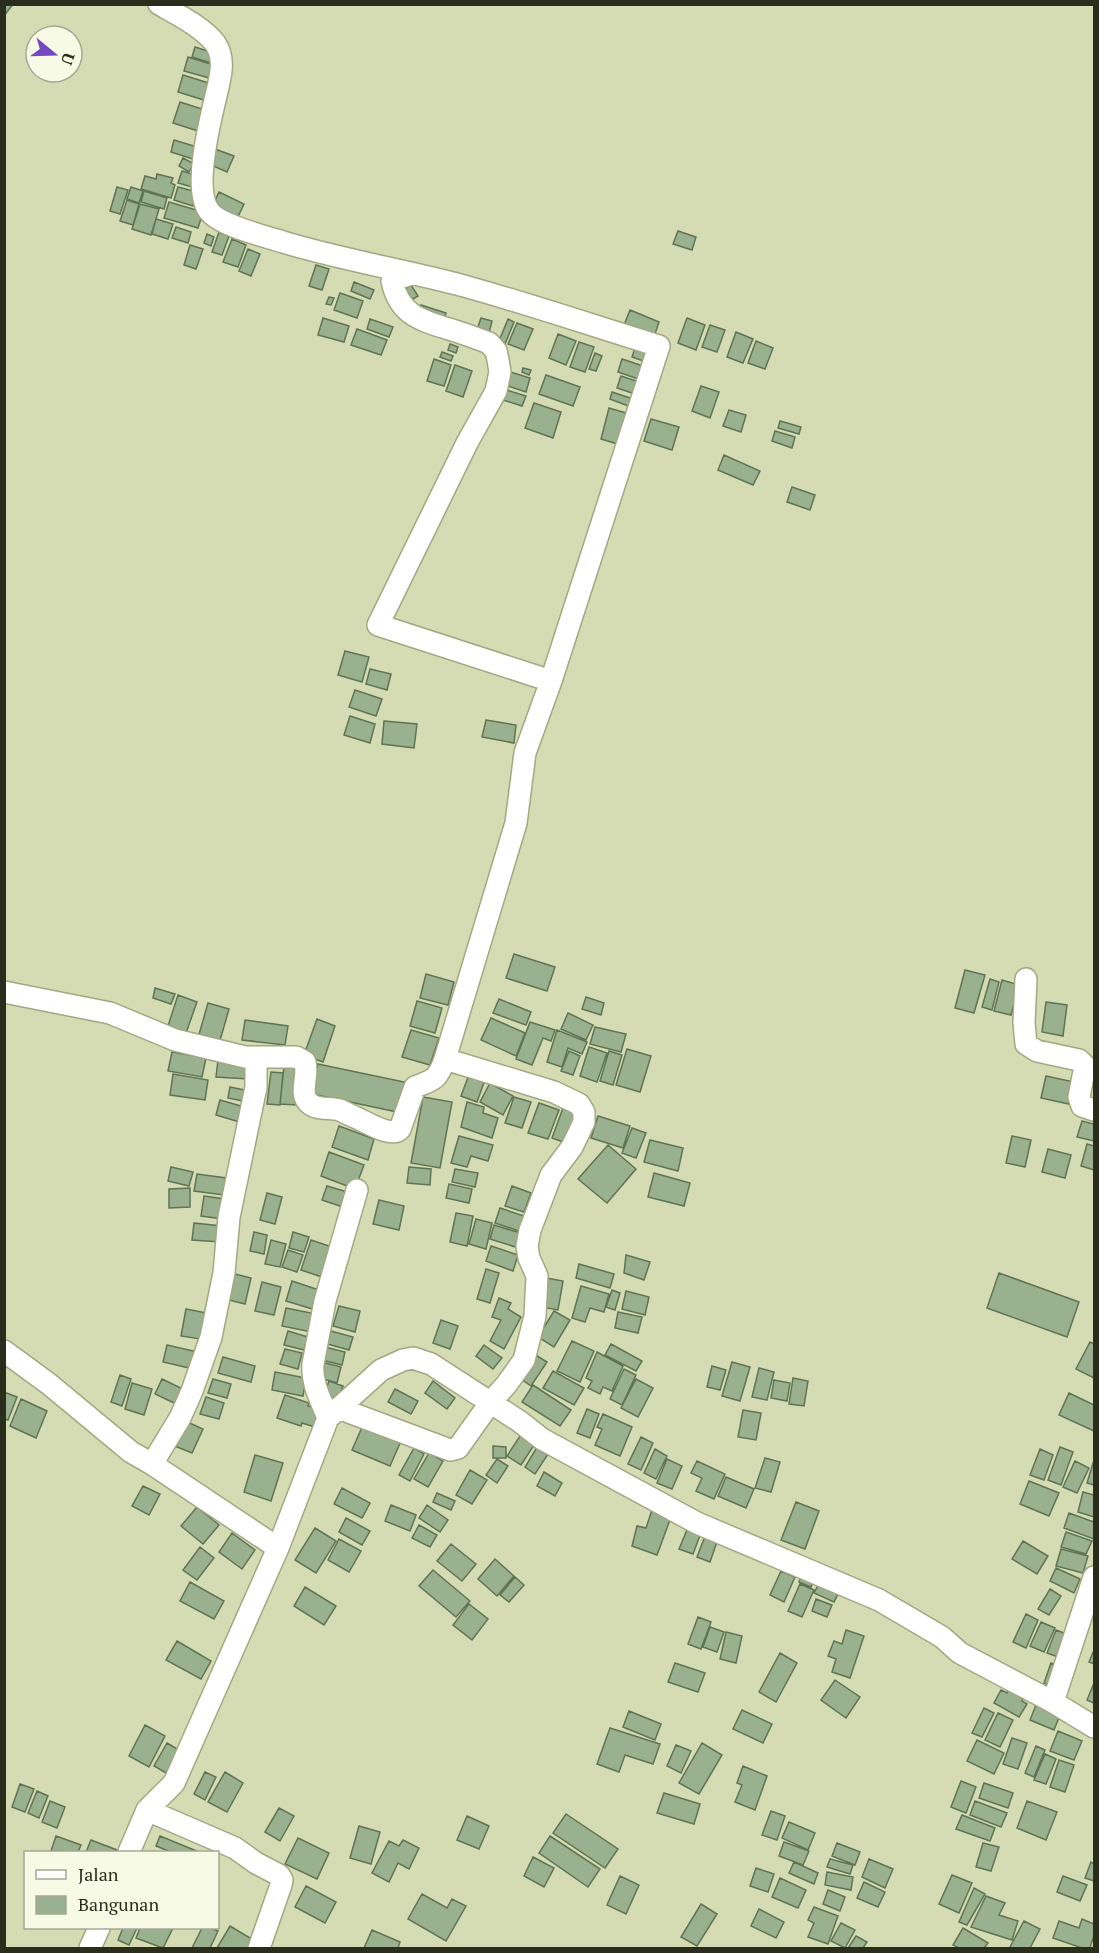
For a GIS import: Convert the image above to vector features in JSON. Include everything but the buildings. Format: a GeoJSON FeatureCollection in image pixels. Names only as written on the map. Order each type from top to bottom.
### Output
{"type":"FeatureCollection","features":[{"type":"Feature","properties":{"kind":"street"},"geometry":{"type":"LineString","coordinates":[[4,992],[110,1013],[175,1040],[245,1057],[296,1057],[305,1062],[308,1070],[303,1093],[309,1103],[320,1108],[338,1109],[393,1134],[397,1133],[414,1087],[434,1080],[440,1074],[446,1059],[516,822],[525,753],[551,681],[658,346],[464,286],[304,248],[231,226],[209,212],[203,197],[202,173],[214,101],[222,72],[220,60],[216,45],[201,30],[159,4]]}},
{"type":"Feature","properties":{"kind":"street"},"geometry":{"type":"LineString","coordinates":[[411,274],[392,281],[403,307],[421,320],[489,343],[496,351],[500,372],[496,391],[467,443],[378,626],[551,681]]}},
{"type":"Feature","properties":{"kind":"street"},"geometry":{"type":"LineString","coordinates":[[1026,979],[1024,1023],[1026,1044],[1037,1052],[1079,1060],[1085,1066],[1079,1097],[1082,1106],[1095,1110]]}},
{"type":"Feature","properties":{"kind":"street"},"geometry":{"type":"LineString","coordinates":[[152,1464],[180,1418],[212,1337],[224,1273],[229,1217],[256,1087],[256,1057]]}},
{"type":"Feature","properties":{"kind":"street"},"geometry":{"type":"LineString","coordinates":[[357,1190],[325,1301],[313,1364],[314,1384],[333,1413],[450,1450],[458,1448],[524,1359],[535,1316],[537,1276],[529,1258],[527,1246],[530,1230],[551,1175],[572,1147],[584,1122],[584,1112],[579,1104],[554,1092],[446,1059]]}},
{"type":"Feature","properties":{"kind":"street"},"geometry":{"type":"LineString","coordinates":[[4,1351],[49,1384],[131,1452],[278,1548]]}},
{"type":"Feature","properties":{"kind":"street"},"geometry":{"type":"LineString","coordinates":[[129,1851],[147,1810],[174,1783],[278,1548],[333,1413],[381,1370],[412,1358],[431,1364],[519,1421],[542,1439],[696,1523],[879,1600],[942,1637],[960,1653],[1095,1727]]}},
{"type":"Feature","properties":{"kind":"street"},"geometry":{"type":"LineString","coordinates":[[1053,1702],[1095,1577]]}},
{"type":"Feature","properties":{"kind":"street"},"geometry":{"type":"LineString","coordinates":[[147,1810],[235,1848],[256,1863],[279,1875],[282,1880],[281,1885],[259,1948]]}},
{"type":"Feature","properties":{"kind":"street"},"geometry":{"type":"LineString","coordinates":[[90,1948],[99,1929]]}}]}
